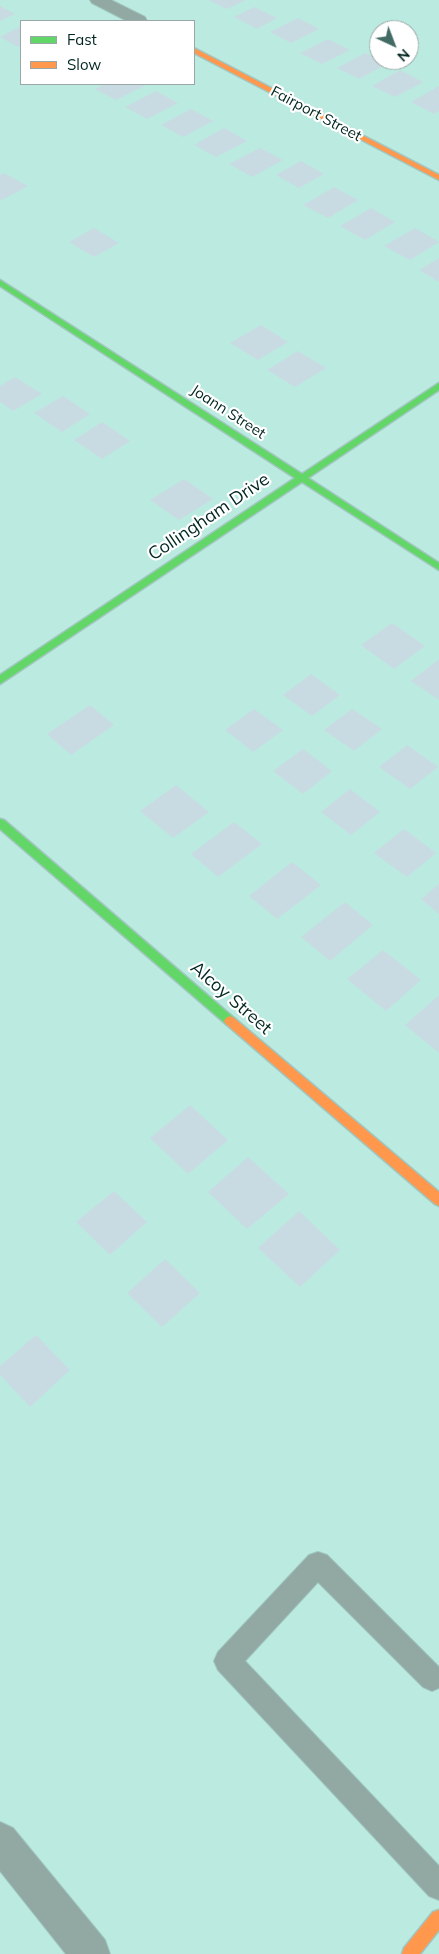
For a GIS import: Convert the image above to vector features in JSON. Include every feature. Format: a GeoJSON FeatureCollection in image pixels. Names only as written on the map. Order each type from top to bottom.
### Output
{"type":"FeatureCollection","features":[{"type":"Feature","properties":{"kind":"main road","name":"Fairport Street"},"geometry":{"type":"LineString","coordinates":[[195,51],[439,178]]}},
{"type":"Feature","properties":{"kind":"main road","name":"Joann Street"},"geometry":{"type":"LineString","coordinates":[[0,282],[439,567]]}},
{"type":"Feature","properties":{"kind":"main road","name":"Collingham Drive"},"geometry":{"type":"LineString","coordinates":[[0,680],[439,386]]}},
{"type":"Feature","properties":{"kind":"main road","name":"Alcoy Street"},"geometry":{"type":"LineString","coordinates":[[0,823],[439,1200]]}},
{"type":"Feature","properties":{"kind":"main road"},"geometry":{"type":"LineString","coordinates":[[410,1954],[439,1918]]}},
{"type":"Feature","properties":{"kind":"street"},"geometry":{"type":"LineString","coordinates":[[98,0],[137,20]]}},
{"type":"Feature","properties":{"kind":"street"},"geometry":{"type":"LineString","coordinates":[[0,1841],[91,1954]]}},
{"type":"Feature","properties":{"kind":"lane"},"geometry":{"type":"LineString","coordinates":[[432,1678],[318,1564],[227,1661],[439,1886]]}},
{"type":"Feature","properties":{"kind":"building"},"geometry":{"type":"Polygon","coordinates":[[[208,0],[246,0],[227,9],[208,0]]]}},
{"type":"Feature","properties":{"kind":"building"},"geometry":{"type":"Polygon","coordinates":[[[0,6],[15,14],[0,21],[0,6]]]}},
{"type":"Feature","properties":{"kind":"building"},"geometry":{"type":"Polygon","coordinates":[[[254,7],[277,18],[257,29],[234,17],[254,7]]]}},
{"type":"Feature","properties":{"kind":"building"},"geometry":{"type":"Polygon","coordinates":[[[298,18],[319,29],[291,43],[270,32],[298,18]]]}},
{"type":"Feature","properties":{"kind":"building"},"geometry":{"type":"Polygon","coordinates":[[[20,27],[20,46],[0,37],[20,27]]]}},
{"type":"Feature","properties":{"kind":"building"},"geometry":{"type":"Polygon","coordinates":[[[328,39],[350,50],[322,64],[300,53],[328,39]]]}},
{"type":"Feature","properties":{"kind":"building"},"geometry":{"type":"Polygon","coordinates":[[[365,53],[369,55],[369,70],[376,70],[359,79],[337,68],[365,53]]]}},
{"type":"Feature","properties":{"kind":"building"},"geometry":{"type":"Polygon","coordinates":[[[400,70],[423,82],[395,97],[372,86],[400,70]]]}},
{"type":"Feature","properties":{"kind":"building"},"geometry":{"type":"Polygon","coordinates":[[[103,85],[146,85],[116,100],[95,89],[103,85]]]}},
{"type":"Feature","properties":{"kind":"building"},"geometry":{"type":"Polygon","coordinates":[[[439,86],[439,111],[434,114],[411,102],[439,86]]]}},
{"type":"Feature","properties":{"kind":"building"},"geometry":{"type":"Polygon","coordinates":[[[156,91],[178,103],[147,119],[125,107],[156,91]]]}},
{"type":"Feature","properties":{"kind":"building"},"geometry":{"type":"Polygon","coordinates":[[[191,109],[213,121],[183,137],[161,125],[191,109]]]}},
{"type":"Feature","properties":{"kind":"building"},"geometry":{"type":"Polygon","coordinates":[[[224,128],[247,141],[216,157],[194,145],[224,128]]]}},
{"type":"Feature","properties":{"kind":"building"},"geometry":{"type":"Polygon","coordinates":[[[260,148],[283,160],[252,177],[229,164],[260,148]]]}},
{"type":"Feature","properties":{"kind":"building"},"geometry":{"type":"Polygon","coordinates":[[[301,161],[324,174],[299,188],[276,175],[301,161]]]}},
{"type":"Feature","properties":{"kind":"building"},"geometry":{"type":"Polygon","coordinates":[[[4,173],[28,186],[2,200],[0,199],[0,175],[4,173]]]}},
{"type":"Feature","properties":{"kind":"building"},"geometry":{"type":"Polygon","coordinates":[[[334,187],[358,200],[328,218],[303,205],[334,187]]]}},
{"type":"Feature","properties":{"kind":"building"},"geometry":{"type":"Polygon","coordinates":[[[371,208],[395,222],[365,240],[340,226],[371,208]]]}},
{"type":"Feature","properties":{"kind":"building"},"geometry":{"type":"Polygon","coordinates":[[[94,228],[119,243],[94,257],[69,242],[94,228]]]}},
{"type":"Feature","properties":{"kind":"building"},"geometry":{"type":"Polygon","coordinates":[[[415,228],[439,242],[410,260],[384,246],[415,228]]]}},
{"type":"Feature","properties":{"kind":"building"},"geometry":{"type":"Polygon","coordinates":[[[439,258],[439,282],[419,270],[439,258]]]}},
{"type":"Feature","properties":{"kind":"building"},"geometry":{"type":"Polygon","coordinates":[[[261,325],[288,342],[258,360],[230,343],[261,325]]]}},
{"type":"Feature","properties":{"kind":"building"},"geometry":{"type":"Polygon","coordinates":[[[298,351],[326,368],[295,387],[267,370],[298,351]]]}},
{"type":"Feature","properties":{"kind":"building"},"geometry":{"type":"Polygon","coordinates":[[[15,377],[42,394],[13,411],[0,402],[0,386],[15,377]]]}},
{"type":"Feature","properties":{"kind":"building"},"geometry":{"type":"Polygon","coordinates":[[[63,396],[90,414],[62,432],[34,413],[63,396]]]}},
{"type":"Feature","properties":{"kind":"building"},"geometry":{"type":"Polygon","coordinates":[[[102,422],[130,441],[102,459],[74,440],[102,422]]]}},
{"type":"Feature","properties":{"kind":"building"},"geometry":{"type":"Polygon","coordinates":[[[184,479],[213,499],[179,520],[150,500],[184,479]]]}},
{"type":"Feature","properties":{"kind":"building"},"geometry":{"type":"Polygon","coordinates":[[[392,623],[425,646],[394,669],[361,645],[392,623]]]}},
{"type":"Feature","properties":{"kind":"building"},"geometry":{"type":"Polygon","coordinates":[[[439,659],[439,700],[411,681],[439,659]]]}},
{"type":"Feature","properties":{"kind":"building"},"geometry":{"type":"Polygon","coordinates":[[[311,674],[340,695],[312,716],[283,695],[311,674]]]}},
{"type":"Feature","properties":{"kind":"building"},"geometry":{"type":"Polygon","coordinates":[[[90,705],[114,725],[71,755],[47,734],[90,705]]]}},
{"type":"Feature","properties":{"kind":"building"},"geometry":{"type":"Polygon","coordinates":[[[254,709],[283,730],[253,752],[225,730],[254,709]]]}},
{"type":"Feature","properties":{"kind":"building"},"geometry":{"type":"Polygon","coordinates":[[[352,709],[382,729],[354,751],[324,730],[352,709]]]}},
{"type":"Feature","properties":{"kind":"building"},"geometry":{"type":"Polygon","coordinates":[[[407,745],[438,767],[410,789],[379,767],[407,745]]]}},
{"type":"Feature","properties":{"kind":"building"},"geometry":{"type":"Polygon","coordinates":[[[303,749],[332,771],[303,794],[273,771],[303,749]]]}},
{"type":"Feature","properties":{"kind":"building"},"geometry":{"type":"Polygon","coordinates":[[[176,785],[209,812],[173,838],[140,811],[176,785]]]}},
{"type":"Feature","properties":{"kind":"building"},"geometry":{"type":"Polygon","coordinates":[[[350,789],[380,812],[351,835],[321,812],[350,789]]]}},
{"type":"Feature","properties":{"kind":"building"},"geometry":{"type":"Polygon","coordinates":[[[234,822],[262,844],[218,877],[191,854],[234,822]]]}},
{"type":"Feature","properties":{"kind":"building"},"geometry":{"type":"Polygon","coordinates":[[[404,829],[436,853],[407,877],[374,853],[404,829]]]}},
{"type":"Feature","properties":{"kind":"building"},"geometry":{"type":"Polygon","coordinates":[[[292,862],[321,885],[277,919],[249,896],[292,862]]]}},
{"type":"Feature","properties":{"kind":"building"},"geometry":{"type":"Polygon","coordinates":[[[439,884],[439,914],[421,899],[439,884]]]}},
{"type":"Feature","properties":{"kind":"building"},"geometry":{"type":"Polygon","coordinates":[[[345,902],[373,925],[330,961],[301,937],[345,902]]]}},
{"type":"Feature","properties":{"kind":"building"},"geometry":{"type":"Polygon","coordinates":[[[383,950],[421,980],[386,1011],[347,979],[383,950]]]}},
{"type":"Feature","properties":{"kind":"building"},"geometry":{"type":"Polygon","coordinates":[[[439,995],[439,1053],[405,1025],[439,995]]]}},
{"type":"Feature","properties":{"kind":"building"},"geometry":{"type":"Polygon","coordinates":[[[190,1105],[228,1140],[188,1174],[150,1138],[190,1105]]]}},
{"type":"Feature","properties":{"kind":"building"},"geometry":{"type":"Polygon","coordinates":[[[248,1157],[289,1194],[247,1229],[208,1192],[248,1157]]]}},
{"type":"Feature","properties":{"kind":"building"},"geometry":{"type":"Polygon","coordinates":[[[114,1191],[147,1222],[110,1255],[76,1222],[114,1191]]]}},
{"type":"Feature","properties":{"kind":"building"},"geometry":{"type":"Polygon","coordinates":[[[299,1211],[340,1250],[300,1287],[258,1248],[299,1211]]]}},
{"type":"Feature","properties":{"kind":"building"},"geometry":{"type":"Polygon","coordinates":[[[165,1259],[200,1293],[162,1327],[127,1293],[165,1259]]]}},
{"type":"Feature","properties":{"kind":"building"},"geometry":{"type":"Polygon","coordinates":[[[36,1335],[70,1370],[30,1407],[0,1375],[0,1366],[36,1335]]]}},
{"type":"Feature","properties":{"kind":"traffic: fast"},"geometry":{"type":"LineString","coordinates":[[0,282],[439,567]]}},
{"type":"Feature","properties":{"kind":"traffic: fast"},"geometry":{"type":"LineString","coordinates":[[0,680],[439,386]]}},
{"type":"Feature","properties":{"kind":"traffic: fast"},"geometry":{"type":"LineString","coordinates":[[0,823],[230,1021]]}},
{"type":"Feature","properties":{"kind":"traffic: slow"},"geometry":{"type":"LineString","coordinates":[[195,51],[439,178]]}},
{"type":"Feature","properties":{"kind":"traffic: slow"},"geometry":{"type":"LineString","coordinates":[[230,1021],[439,1200]]}},
{"type":"Feature","properties":{"kind":"traffic: slow"},"geometry":{"type":"LineString","coordinates":[[410,1954],[439,1918]]}}]}
